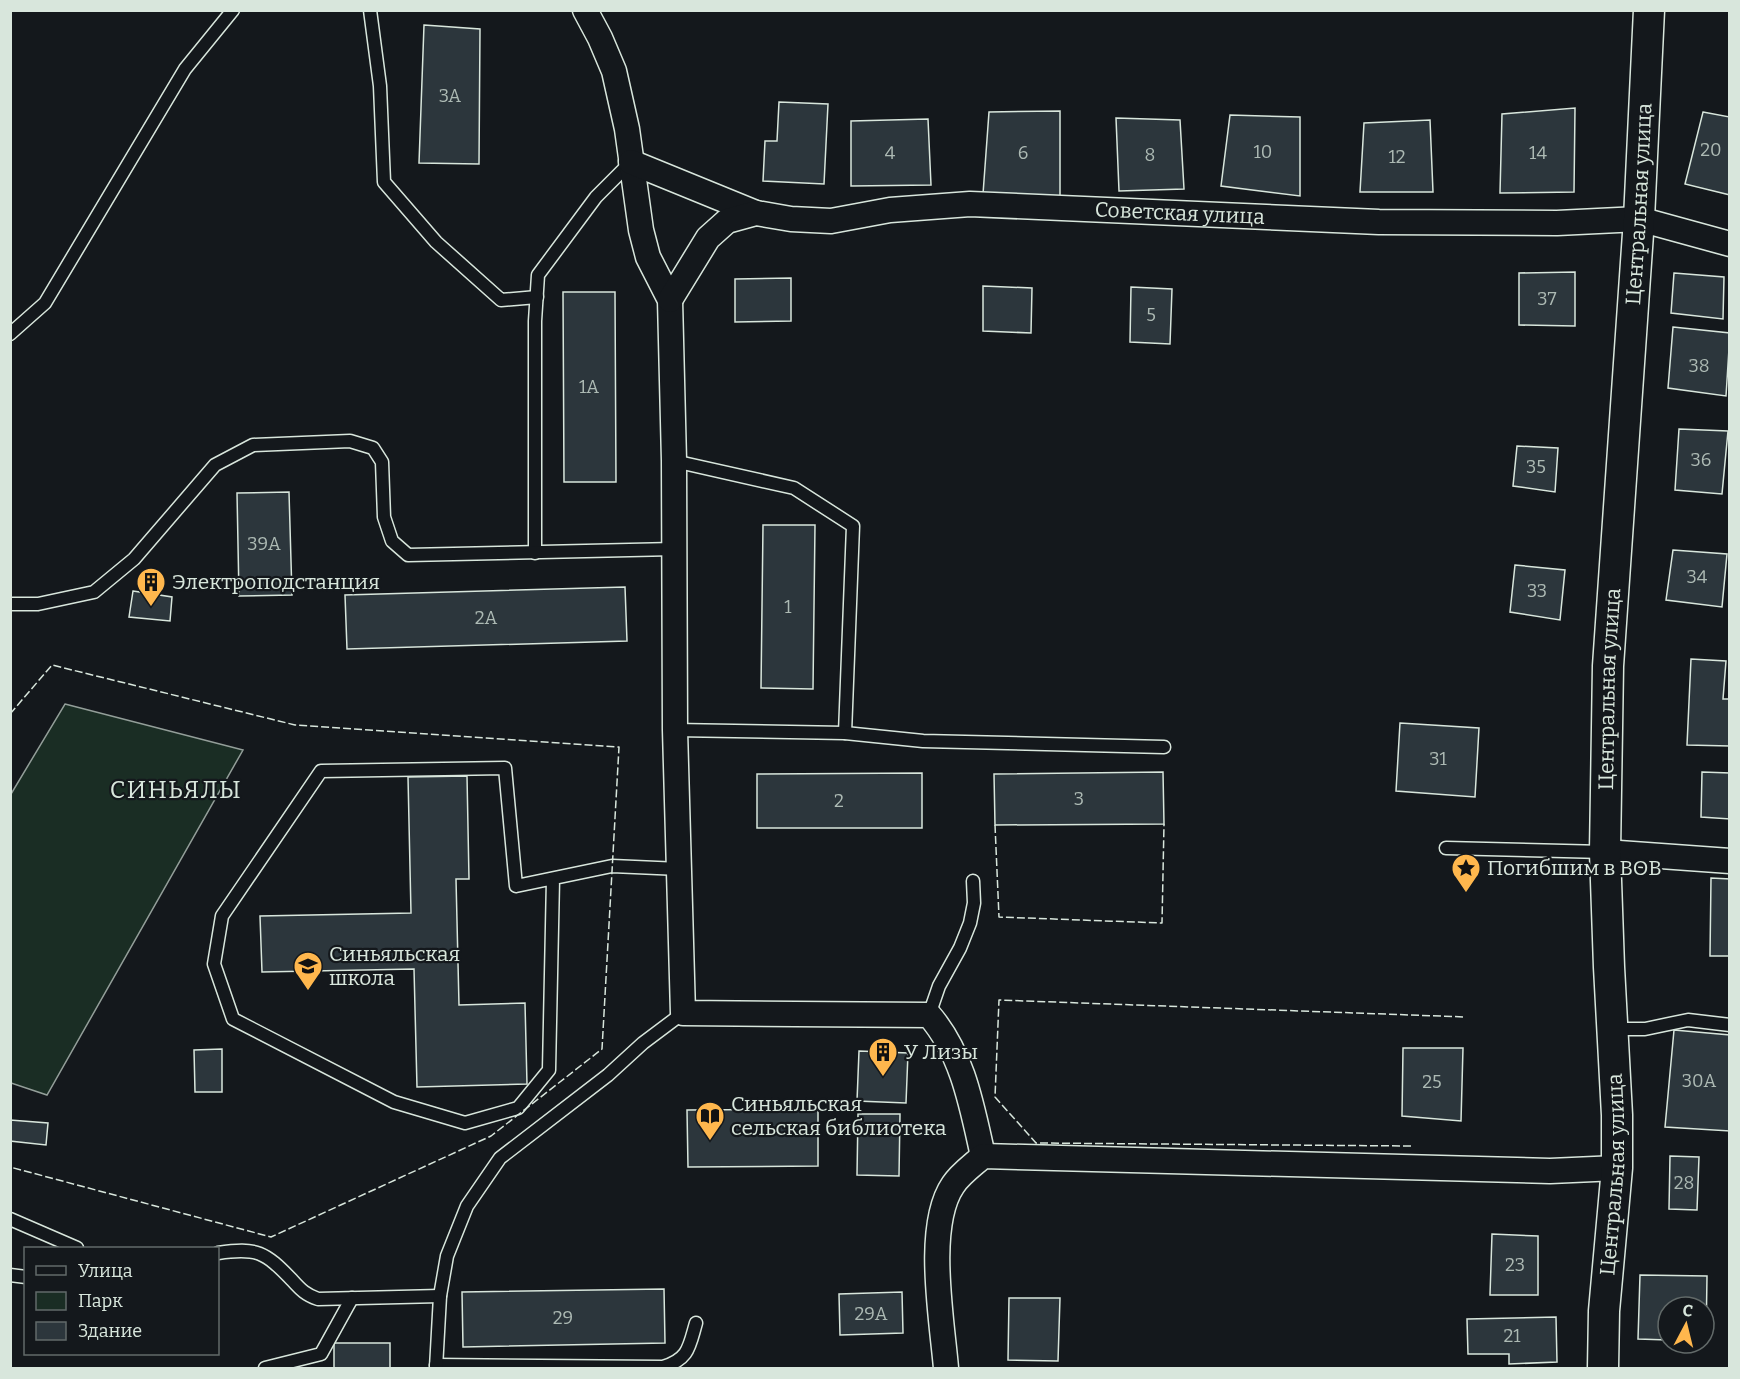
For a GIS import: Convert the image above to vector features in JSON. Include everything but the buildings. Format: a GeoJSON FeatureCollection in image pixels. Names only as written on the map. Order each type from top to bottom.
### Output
{"type":"FeatureCollection","features":[{"type":"Feature","properties":{"kind":"street"},"geometry":{"type":"LineString","coordinates":[[585,10],[614,71],[627,129],[641,230],[648,257],[670,300],[674,461],[675,730],[683,1013],[929,1015],[942,1030],[969,1091],[983,1156]]}},
{"type":"Feature","properties":{"kind":"street","name":"Центральная улица"},"geometry":{"type":"LineString","coordinates":[[1603,1368],[1604,1311],[1617,1168],[1617,1115],[1605,852],[1608,666],[1639,219],[1649,10]]}},
{"type":"Feature","properties":{"kind":"street"},"geometry":{"type":"LineString","coordinates":[[631,162],[756,213]]}},
{"type":"Feature","properties":{"kind":"street","name":"Советская улица"},"geometry":{"type":"LineString","coordinates":[[670,300],[708,238],[727,221],[756,213],[791,219],[831,221],[890,210],[970,204],[1379,222],[1557,223],[1639,219],[1730,244]]}},
{"type":"Feature","properties":{"kind":"street"},"geometry":{"type":"LineString","coordinates":[[1605,852],[1730,861]]}},
{"type":"Feature","properties":{"kind":"street"},"geometry":{"type":"LineString","coordinates":[[946,1368],[936,1248],[941,1209],[953,1185],[983,1156],[1550,1171],[1617,1168]]}},
{"type":"Feature","properties":{"kind":"lane"},"geometry":{"type":"LineString","coordinates":[[10,334],[45,303],[185,69],[233,10]]}},
{"type":"Feature","properties":{"kind":"lane"},"geometry":{"type":"LineString","coordinates":[[370,10],[380,86],[384,182],[436,242],[501,300],[537,297]]}},
{"type":"Feature","properties":{"kind":"lane"},"geometry":{"type":"LineString","coordinates":[[535,553],[535,321],[538,275],[596,196],[631,162]]}},
{"type":"Feature","properties":{"kind":"lane"},"geometry":{"type":"LineString","coordinates":[[10,604],[38,604],[94,592],[134,559],[214,465],[253,445],[350,441],[373,448],[382,462],[384,517],[392,541],[408,555],[674,549]]}},
{"type":"Feature","properties":{"kind":"lane"},"geometry":{"type":"LineString","coordinates":[[674,461],[794,488],[853,526],[845,732]]}},
{"type":"Feature","properties":{"kind":"lane"},"geometry":{"type":"LineString","coordinates":[[675,730],[845,732],[922,741],[1164,747]]}},
{"type":"Feature","properties":{"kind":"lane"},"geometry":{"type":"LineString","coordinates":[[553,879],[549,1070],[518,1108],[465,1123],[394,1102],[233,1019],[213,964],[222,916],[321,771],[506,768],[516,886],[612,866],[680,869]]}},
{"type":"Feature","properties":{"kind":"lane"},"geometry":{"type":"LineString","coordinates":[[1446,848],[1605,852]]}},
{"type":"Feature","properties":{"kind":"lane"},"geometry":{"type":"LineString","coordinates":[[929,1015],[939,986],[960,948],[970,923],[974,903],[973,881]]}},
{"type":"Feature","properties":{"kind":"lane"},"geometry":{"type":"LineString","coordinates":[[683,1013],[643,1043],[608,1075],[500,1158],[467,1206],[447,1256],[440,1296],[436,1367],[663,1366],[676,1363],[687,1352],[696,1323]]}},
{"type":"Feature","properties":{"kind":"lane"},"geometry":{"type":"LineString","coordinates":[[1613,1029],[1645,1029],[1688,1020],[1730,1025]]}},
{"type":"Feature","properties":{"kind":"lane"},"geometry":{"type":"LineString","coordinates":[[10,1219],[75,1247]]}},
{"type":"Feature","properties":{"kind":"lane"},"geometry":{"type":"LineString","coordinates":[[219,1253],[253,1251],[271,1259],[306,1295],[318,1299],[440,1296]]}},
{"type":"Feature","properties":{"kind":"lane"},"geometry":{"type":"LineString","coordinates":[[321,1368],[321,1354],[352,1298]]}},
{"type":"Feature","properties":{"kind":"lane"},"geometry":{"type":"LineString","coordinates":[[265,1368],[321,1354]]}},
{"type":"Feature","properties":{"kind":"green space"},"geometry":{"type":"Polygon","coordinates":[[[65,704],[243,750],[47,1095],[11,1083],[11,794],[65,704]]]}},
{"type":"Feature","properties":{"kind":"fence"},"geometry":{"type":"LineString","coordinates":[[10,714],[52,665],[295,725],[619,747],[602,1049],[491,1136],[271,1237],[10,1167]]}},
{"type":"Feature","properties":{"kind":"fence"},"geometry":{"type":"LineString","coordinates":[[995,825],[999,917],[1162,923],[1164,824]]}},
{"type":"Feature","properties":{"kind":"fence"},"geometry":{"type":"LineString","coordinates":[[1411,1146],[1036,1143],[995,1097],[999,1000],[1466,1017]]}},
{"type":"Feature","properties":{"kind":"place","name":"Электроподстанция"},"geometry":{"type":"Point","coordinates":[151,608]}},
{"type":"Feature","properties":{"kind":"place","name":"Погибшим в ВОВ"},"geometry":{"type":"Point","coordinates":[1466,894]}},
{"type":"Feature","properties":{"kind":"place","name":"Синьяльская школа"},"geometry":{"type":"Point","coordinates":[308,992]}},
{"type":"Feature","properties":{"kind":"place","name":"У Лизы"},"geometry":{"type":"Point","coordinates":[883,1078]}},
{"type":"Feature","properties":{"kind":"place","name":"Синьяльская сельская библиотека"},"geometry":{"type":"Point","coordinates":[710,1142]}},
{"type":"Feature","properties":{"kind":"district","name":"СИНЬЯЛЫ"},"geometry":{"type":"Point","coordinates":[176,790]}}]}
